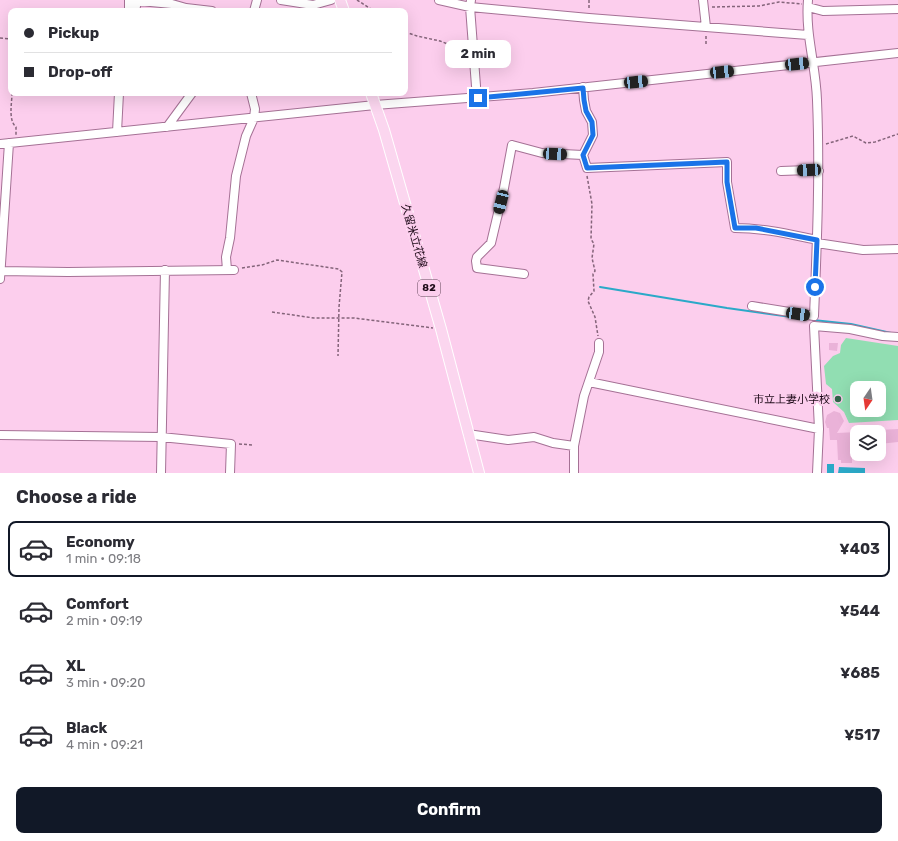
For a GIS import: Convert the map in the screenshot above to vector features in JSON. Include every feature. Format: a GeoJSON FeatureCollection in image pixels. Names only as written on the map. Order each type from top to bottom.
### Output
{"type":"FeatureCollection","features":[{"type":"Feature","properties":{"kind":"main road","name":"久留米立花線"},"geometry":{"type":"LineString","coordinates":[[372,96],[441,329],[479,473]]}},
{"type":"Feature","properties":{"kind":"street"},"geometry":{"type":"LineString","coordinates":[[132,0],[172,4],[181,8]]}},
{"type":"Feature","properties":{"kind":"street"},"geometry":{"type":"LineString","coordinates":[[281,0],[313,5],[331,0]]}},
{"type":"Feature","properties":{"kind":"street"},"geometry":{"type":"LineString","coordinates":[[439,0],[589,18],[808,35]]}},
{"type":"Feature","properties":{"kind":"street"},"geometry":{"type":"LineString","coordinates":[[471,3],[476,86]]}},
{"type":"Feature","properties":{"kind":"street"},"geometry":{"type":"LineString","coordinates":[[752,306],[814,316],[819,146],[817,92],[808,35],[808,4],[823,11],[898,9]]}},
{"type":"Feature","properties":{"kind":"street"},"geometry":{"type":"LineString","coordinates":[[703,6],[706,27]]}},
{"type":"Feature","properties":{"kind":"street"},"geometry":{"type":"LineString","coordinates":[[0,144],[375,105],[478,98],[583,88],[898,53]]}},
{"type":"Feature","properties":{"kind":"street"},"geometry":{"type":"LineString","coordinates":[[583,88],[586,111],[592,122],[593,135],[583,155],[587,168],[727,162],[727,182],[735,228],[756,228],[817,242],[863,250],[898,249]]}},
{"type":"Feature","properties":{"kind":"street"},"geometry":{"type":"LineString","coordinates":[[117,132],[119,96]]}},
{"type":"Feature","properties":{"kind":"street"},"geometry":{"type":"LineString","coordinates":[[167,127],[190,96]]}},
{"type":"Feature","properties":{"kind":"street"},"geometry":{"type":"LineString","coordinates":[[0,271],[230,270],[226,257],[230,238],[236,176],[246,136],[254,118],[255,109],[252,96]]}},
{"type":"Feature","properties":{"kind":"street"},"geometry":{"type":"LineString","coordinates":[[0,279],[13,143]]}},
{"type":"Feature","properties":{"kind":"street"},"geometry":{"type":"LineString","coordinates":[[524,274],[474,270],[477,257],[491,243],[512,145],[542,153],[583,155]]}},
{"type":"Feature","properties":{"kind":"street"},"geometry":{"type":"LineString","coordinates":[[781,171],[819,171]]}},
{"type":"Feature","properties":{"kind":"street"},"geometry":{"type":"LineString","coordinates":[[161,473],[165,270]]}},
{"type":"Feature","properties":{"kind":"street"},"geometry":{"type":"LineString","coordinates":[[817,473],[819,429],[814,326],[850,329],[883,336],[898,337]]}},
{"type":"Feature","properties":{"kind":"street"},"geometry":{"type":"LineString","coordinates":[[574,473],[574,446],[584,396],[599,352],[599,343]]}},
{"type":"Feature","properties":{"kind":"street"},"geometry":{"type":"LineString","coordinates":[[589,382],[819,429]]}},
{"type":"Feature","properties":{"kind":"street"},"geometry":{"type":"LineString","coordinates":[[468,434],[508,440],[534,437],[553,443],[574,446]]}},
{"type":"Feature","properties":{"kind":"street"},"geometry":{"type":"LineString","coordinates":[[0,435],[162,437],[231,444],[230,473]]}},
{"type":"Feature","properties":{"kind":"path"},"geometry":{"type":"LineString","coordinates":[[357,0],[369,8]]}},
{"type":"Feature","properties":{"kind":"path"},"geometry":{"type":"LineString","coordinates":[[589,0],[589,18]]}},
{"type":"Feature","properties":{"kind":"path"},"geometry":{"type":"LineString","coordinates":[[703,6],[759,6],[779,2],[808,4]]}},
{"type":"Feature","properties":{"kind":"path"},"geometry":{"type":"LineString","coordinates":[[706,27],[706,44]]}},
{"type":"Feature","properties":{"kind":"path"},"geometry":{"type":"LineString","coordinates":[[408,33],[440,41],[474,54]]}},
{"type":"Feature","properties":{"kind":"path"},"geometry":{"type":"LineString","coordinates":[[12,96],[11,119],[16,127],[13,143]]}},
{"type":"Feature","properties":{"kind":"path"},"geometry":{"type":"LineString","coordinates":[[819,146],[853,136],[866,143],[875,142],[898,134]]}},
{"type":"Feature","properties":{"kind":"path"},"geometry":{"type":"LineString","coordinates":[[587,168],[586,173],[592,204],[591,239],[594,244],[592,258],[596,271],[593,274],[594,291],[589,297],[588,301],[595,317],[599,343]]}},
{"type":"Feature","properties":{"kind":"path"},"geometry":{"type":"LineString","coordinates":[[230,270],[262,265],[277,260],[339,269],[342,272],[338,356]]}},
{"type":"Feature","properties":{"kind":"path"},"geometry":{"type":"LineString","coordinates":[[272,312],[314,318],[354,318],[441,329]]}},
{"type":"Feature","properties":{"kind":"path"},"geometry":{"type":"LineString","coordinates":[[231,444],[253,446]]}},
{"type":"Feature","properties":{"kind":"green space"},"geometry":{"type":"Polygon","coordinates":[[[846,338],[898,346],[898,420],[849,423],[844,412],[833,402],[832,389],[826,384],[824,366],[833,356],[840,353],[841,345],[846,338]]]}},
{"type":"Feature","properties":{"kind":"water"},"geometry":{"type":"Polygon","coordinates":[[[827,464],[834,464],[834,473],[827,473],[827,464]]]}},
{"type":"Feature","properties":{"kind":"water"},"geometry":{"type":"Polygon","coordinates":[[[839,467],[865,468],[865,473],[838,473],[839,467]]]}},
{"type":"Feature","properties":{"kind":"building"},"geometry":{"type":"Polygon","coordinates":[[[829,343],[838,343],[837,351],[829,350],[829,343]]]}},
{"type":"Feature","properties":{"kind":"building"},"geometry":{"type":"Polygon","coordinates":[[[834,411],[840,413],[844,421],[837,433],[850,432],[850,461],[852,461],[852,463],[841,463],[841,460],[838,460],[837,440],[830,440],[829,428],[827,428],[825,422],[827,415],[834,411]]]}},
{"type":"Feature","properties":{"kind":"building"},"geometry":{"type":"Polygon","coordinates":[[[898,429],[898,442],[886,443],[886,430],[898,429]]]}},
{"type":"Feature","properties":{"kind":"waterway"},"geometry":{"type":"LineString","coordinates":[[600,287],[727,308],[806,319]]}},
{"type":"Feature","properties":{"kind":"waterway"},"geometry":{"type":"LineString","coordinates":[[813,320],[851,324],[891,333]]}},
{"type":"Feature","properties":{"kind":"place","name":"市立上妻小学校"},"geometry":{"type":"Point","coordinates":[838,399]}},
{"type":"Feature","properties":{"kind":"route"},"geometry":{"type":"LineString","coordinates":[[478,98],[583,88],[586,111],[592,122],[593,135],[583,155],[587,168],[727,162],[727,182],[735,228],[756,228],[817,240],[815,287]]}}]}
